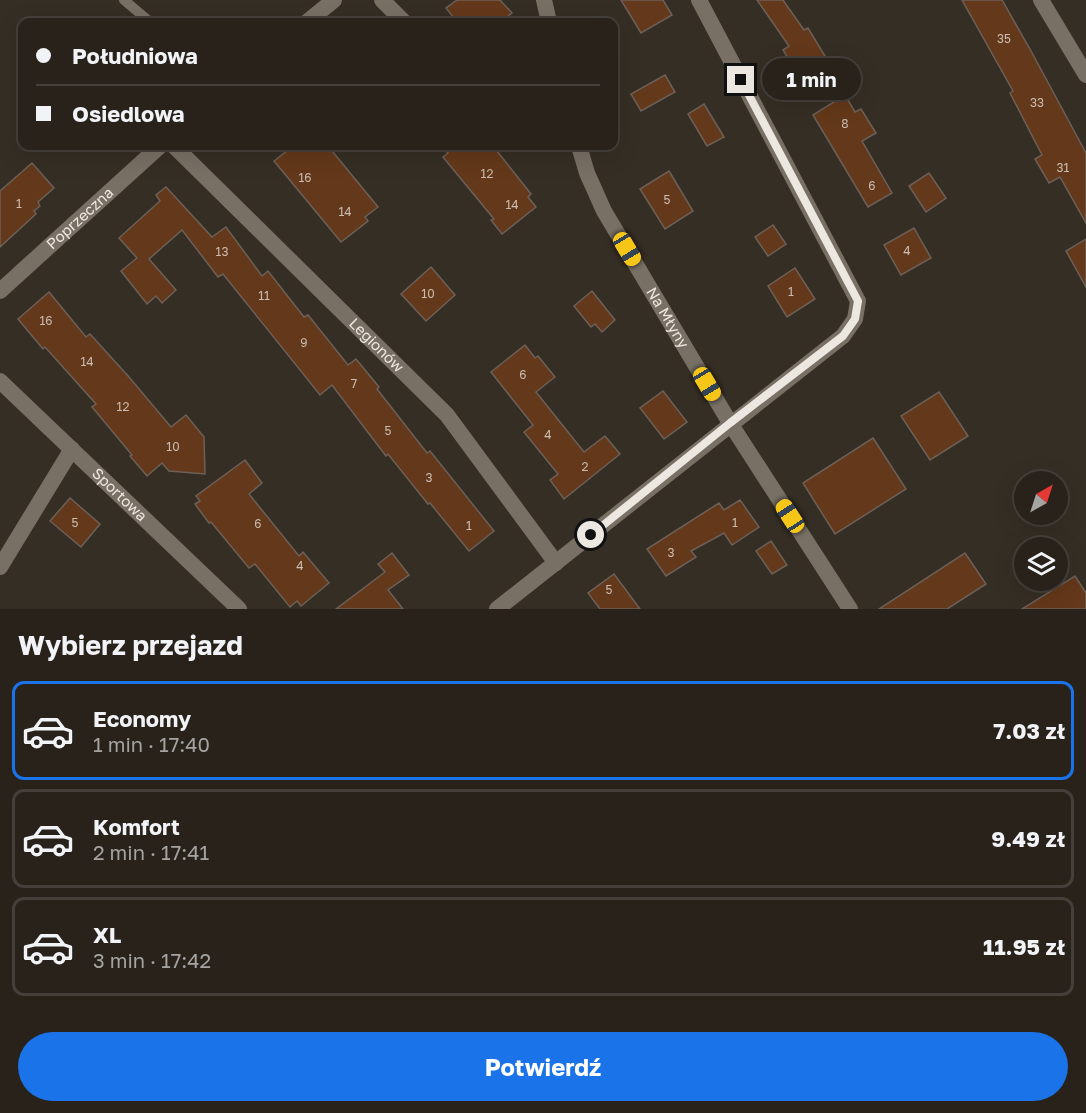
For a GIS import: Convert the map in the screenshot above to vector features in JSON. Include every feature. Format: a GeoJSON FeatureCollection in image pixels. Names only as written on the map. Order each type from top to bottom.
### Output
{"type":"FeatureCollection","features":[{"type":"Feature","properties":{"kind":"street"},"geometry":{"type":"LineString","coordinates":[[312,18],[334,0]]}},
{"type":"Feature","properties":{"kind":"street"},"geometry":{"type":"LineString","coordinates":[[382,0],[400,18]]}},
{"type":"Feature","properties":{"kind":"street"},"geometry":{"type":"LineString","coordinates":[[544,0],[548,18]]}},
{"type":"Feature","properties":{"kind":"street"},"geometry":{"type":"LineString","coordinates":[[497,609],[843,336],[855,319],[858,301],[699,0]]}},
{"type":"Feature","properties":{"kind":"street"},"geometry":{"type":"LineString","coordinates":[[1041,0],[1086,75]]}},
{"type":"Feature","properties":{"kind":"street","name":"Poprzeczna"},"geometry":{"type":"LineString","coordinates":[[0,291],[156,150]]}},
{"type":"Feature","properties":{"kind":"street","name":"Legionów"},"geometry":{"type":"LineString","coordinates":[[178,150],[447,415],[556,563]]}},
{"type":"Feature","properties":{"kind":"street","name":"Na Młyny"},"geometry":{"type":"LineString","coordinates":[[580,150],[587,173],[604,211],[730,423],[850,609]]}},
{"type":"Feature","properties":{"kind":"street","name":"Sportowa"},"geometry":{"type":"LineString","coordinates":[[0,381],[239,609]]}},
{"type":"Feature","properties":{"kind":"street"},"geometry":{"type":"LineString","coordinates":[[0,567],[72,449]]}},
{"type":"Feature","properties":{"kind":"lane"},"geometry":{"type":"LineString","coordinates":[[124,0],[145,18]]}},
{"type":"Feature","properties":{"kind":"building"},"geometry":{"type":"Polygon","coordinates":[[[457,0],[500,0],[512,13],[506,18],[454,18],[446,8],[457,0]]]}},
{"type":"Feature","properties":{"kind":"building"},"geometry":{"type":"Polygon","coordinates":[[[621,0],[663,0],[672,15],[641,33],[621,0]]]}},
{"type":"Feature","properties":{"kind":"building"},"geometry":{"type":"Polygon","coordinates":[[[757,0],[783,0],[804,30],[808,28],[828,61],[800,78],[783,50],[789,46],[757,0]]]}},
{"type":"Feature","properties":{"kind":"building"},"geometry":{"type":"Polygon","coordinates":[[[962,0],[1002,0],[1031,51],[1086,153],[1086,223],[1060,177],[1049,183],[1035,159],[1042,155],[1010,93],[1013,91],[962,0]]]}},
{"type":"Feature","properties":{"kind":"building"},"geometry":{"type":"Polygon","coordinates":[[[665,75],[675,92],[641,111],[631,94],[665,75]]]}},
{"type":"Feature","properties":{"kind":"building"},"geometry":{"type":"Polygon","coordinates":[[[845,95],[855,112],[861,109],[876,133],[862,141],[892,193],[868,207],[813,115],[845,95]]]}},
{"type":"Feature","properties":{"kind":"building"},"geometry":{"type":"Polygon","coordinates":[[[704,104],[724,137],[707,146],[688,114],[704,104]]]}},
{"type":"Feature","properties":{"kind":"building"},"geometry":{"type":"Polygon","coordinates":[[[288,150],[331,150],[378,207],[365,217],[368,221],[341,242],[274,161],[288,150]]]}},
{"type":"Feature","properties":{"kind":"building"},"geometry":{"type":"Polygon","coordinates":[[[445,150],[496,150],[531,194],[528,197],[536,207],[502,234],[491,220],[494,219],[443,157],[448,153],[445,150]]]}},
{"type":"Feature","properties":{"kind":"building"},"geometry":{"type":"Polygon","coordinates":[[[32,163],[54,188],[38,202],[40,206],[34,211],[36,214],[0,247],[0,191],[32,163]]]}},
{"type":"Feature","properties":{"kind":"building"},"geometry":{"type":"Polygon","coordinates":[[[669,171],[693,211],[665,229],[640,189],[669,171]]]}},
{"type":"Feature","properties":{"kind":"building"},"geometry":{"type":"Polygon","coordinates":[[[929,173],[946,198],[926,212],[909,186],[929,173]]]}},
{"type":"Feature","properties":{"kind":"building"},"geometry":{"type":"Polygon","coordinates":[[[166,187],[212,237],[226,227],[262,276],[268,271],[304,317],[308,315],[348,365],[356,359],[427,453],[430,451],[494,531],[469,551],[388,454],[386,456],[332,385],[320,395],[223,274],[218,277],[182,230],[149,259],[176,290],[162,303],[156,296],[147,304],[121,271],[137,258],[119,238],[160,201],[156,195],[166,187]]]}},
{"type":"Feature","properties":{"kind":"building"},"geometry":{"type":"Polygon","coordinates":[[[773,225],[786,244],[768,256],[755,237],[773,225]]]}},
{"type":"Feature","properties":{"kind":"building"},"geometry":{"type":"Polygon","coordinates":[[[914,228],[931,258],[901,275],[884,245],[914,228]]]}},
{"type":"Feature","properties":{"kind":"building"},"geometry":{"type":"Polygon","coordinates":[[[1086,239],[1086,287],[1066,251],[1086,239]]]}},
{"type":"Feature","properties":{"kind":"building"},"geometry":{"type":"Polygon","coordinates":[[[431,267],[455,295],[426,321],[401,294],[431,267]]]}},
{"type":"Feature","properties":{"kind":"building"},"geometry":{"type":"Polygon","coordinates":[[[795,268],[815,299],[787,317],[768,286],[795,268]]]}},
{"type":"Feature","properties":{"kind":"building"},"geometry":{"type":"Polygon","coordinates":[[[592,291],[615,320],[602,332],[595,324],[591,327],[574,306],[592,291]]]}},
{"type":"Feature","properties":{"kind":"building"},"geometry":{"type":"Polygon","coordinates":[[[49,292],[86,337],[90,334],[171,427],[186,415],[204,437],[205,474],[169,471],[162,463],[147,476],[92,407],[96,404],[45,347],[43,349],[18,319],[49,292]]]}},
{"type":"Feature","properties":{"kind":"building"},"geometry":{"type":"Polygon","coordinates":[[[525,345],[535,358],[538,356],[555,377],[536,392],[584,452],[605,436],[620,454],[564,499],[550,480],[558,474],[524,432],[533,425],[491,372],[525,345]]]}},
{"type":"Feature","properties":{"kind":"building"},"geometry":{"type":"Polygon","coordinates":[[[663,391],[687,422],[664,439],[640,408],[663,391]]]}},
{"type":"Feature","properties":{"kind":"building"},"geometry":{"type":"Polygon","coordinates":[[[939,392],[968,436],[930,460],[901,416],[939,392]]]}},
{"type":"Feature","properties":{"kind":"building"},"geometry":{"type":"Polygon","coordinates":[[[873,438],[906,489],[835,534],[803,483],[873,438]]]}},
{"type":"Feature","properties":{"kind":"building"},"geometry":{"type":"Polygon","coordinates":[[[245,460],[262,483],[249,494],[299,556],[303,552],[329,583],[301,606],[297,601],[290,607],[255,564],[249,568],[195,504],[200,501],[196,496],[245,460]]]}},
{"type":"Feature","properties":{"kind":"building"},"geometry":{"type":"Polygon","coordinates":[[[70,498],[100,524],[81,547],[50,521],[70,498]]]}},
{"type":"Feature","properties":{"kind":"building"},"geometry":{"type":"Polygon","coordinates":[[[740,500],[759,527],[732,545],[724,533],[691,551],[696,557],[666,576],[647,549],[719,503],[724,510],[740,500]]]}},
{"type":"Feature","properties":{"kind":"building"},"geometry":{"type":"Polygon","coordinates":[[[771,541],[787,565],[772,574],[756,551],[771,541]]]}},
{"type":"Feature","properties":{"kind":"building"},"geometry":{"type":"Polygon","coordinates":[[[392,553],[409,575],[388,590],[403,609],[336,609],[385,572],[378,564],[392,553]]]}},
{"type":"Feature","properties":{"kind":"building"},"geometry":{"type":"Polygon","coordinates":[[[965,553],[986,584],[947,609],[879,609],[965,553]]]}},
{"type":"Feature","properties":{"kind":"building"},"geometry":{"type":"Polygon","coordinates":[[[614,574],[640,609],[600,609],[588,593],[614,574]]]}},
{"type":"Feature","properties":{"kind":"building"},"geometry":{"type":"Polygon","coordinates":[[[1075,576],[1086,593],[1086,609],[1022,609],[1051,591],[1068,591],[1068,580],[1075,576]]]}},
{"type":"Feature","properties":{"kind":"route"},"geometry":{"type":"LineString","coordinates":[[591,535],[843,336],[855,319],[858,301],[741,80]]}}]}
